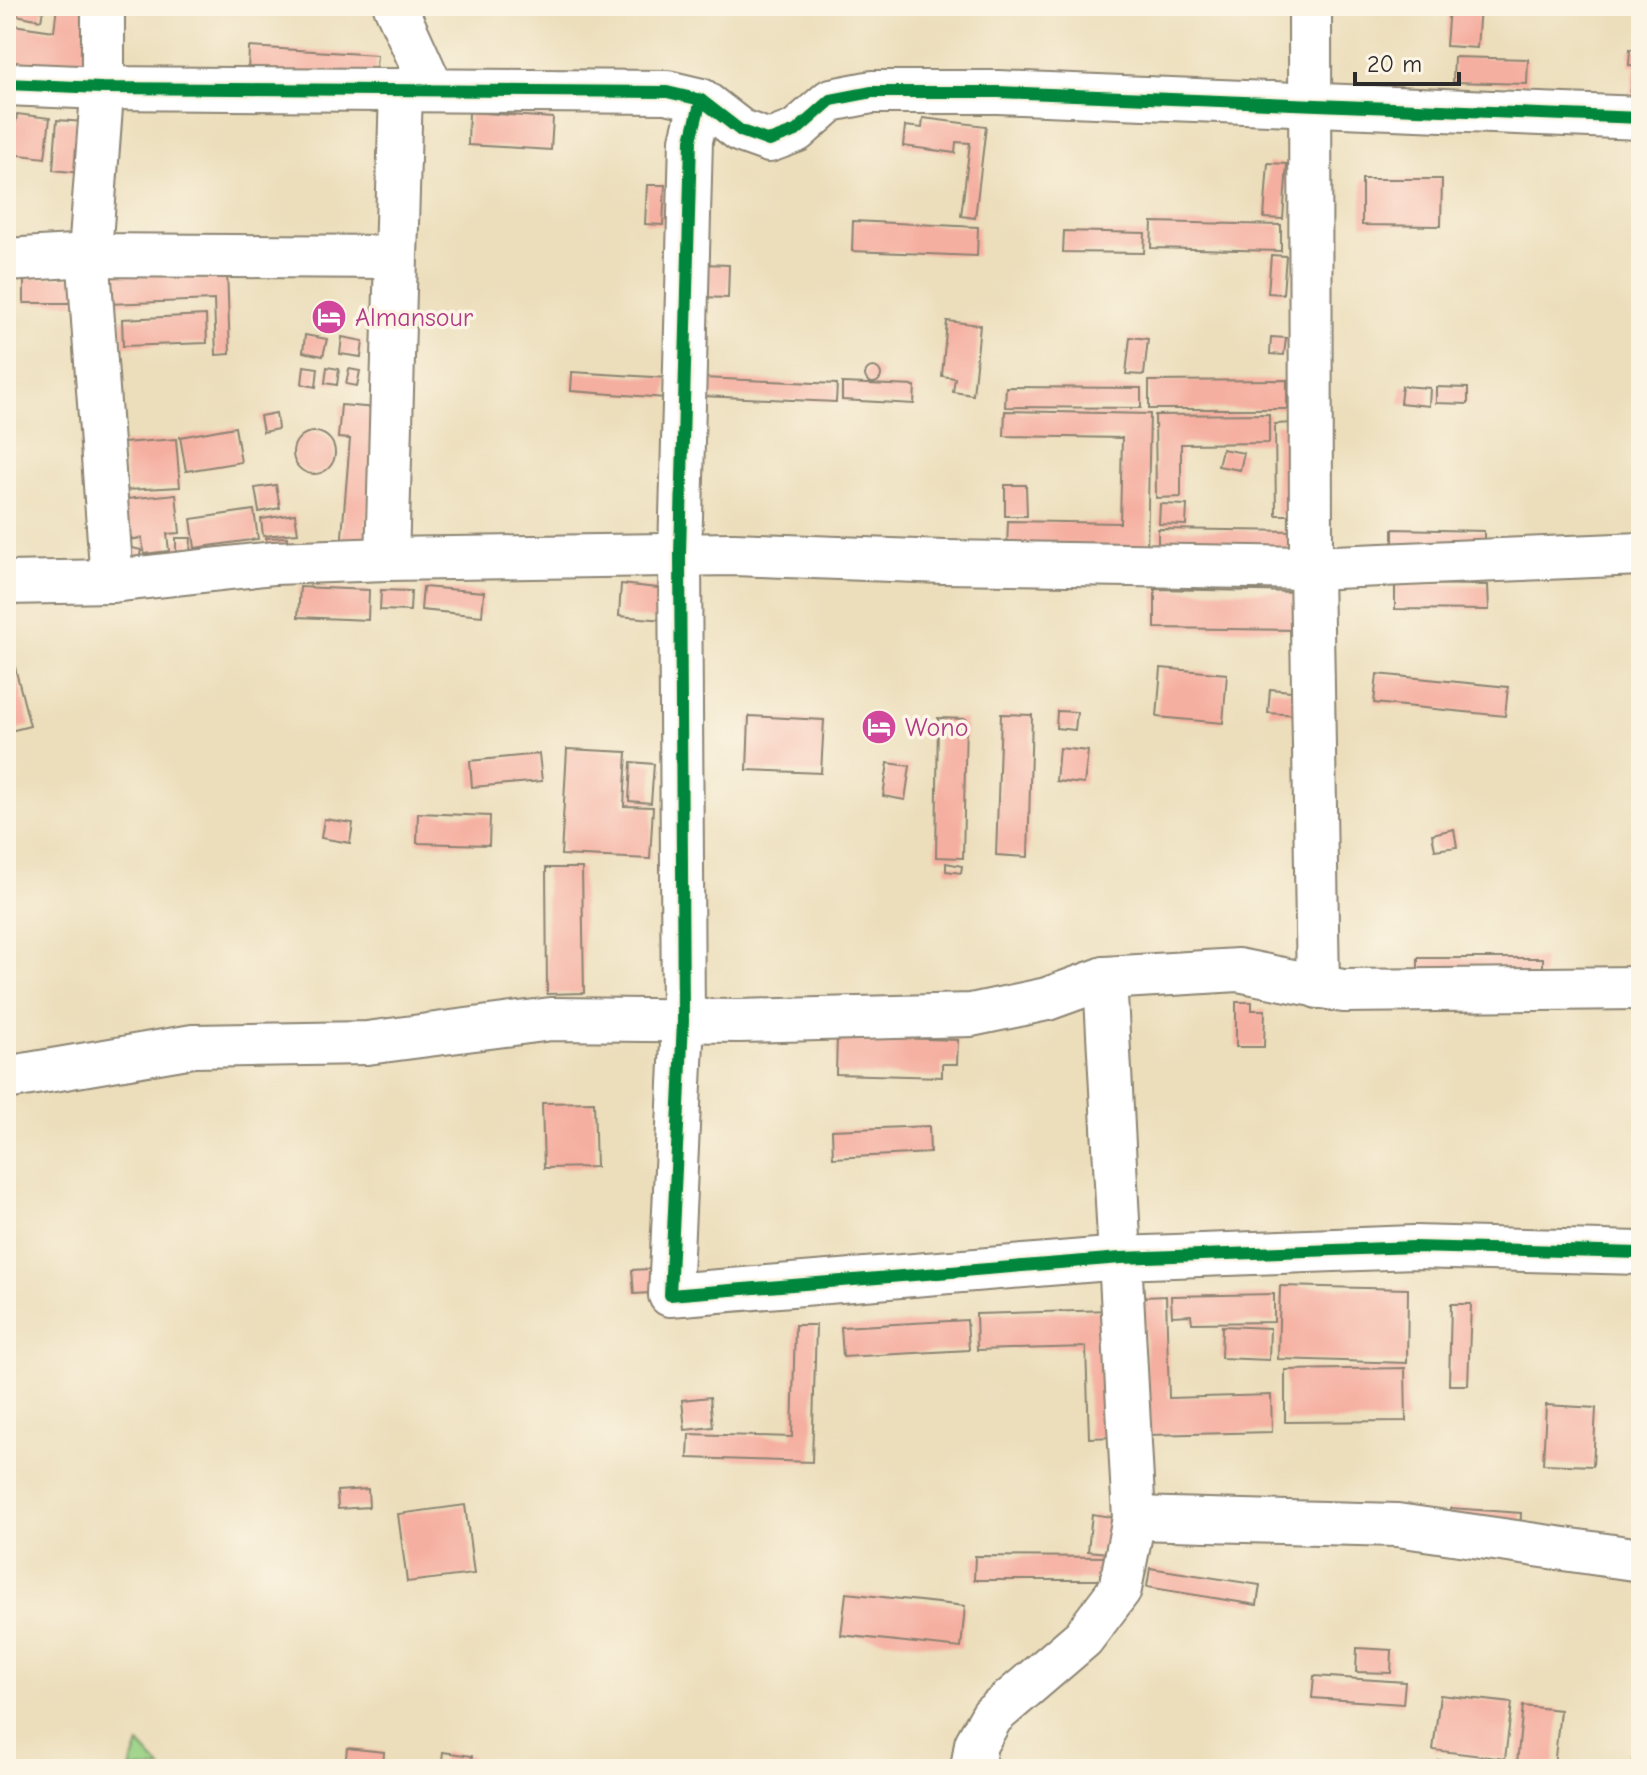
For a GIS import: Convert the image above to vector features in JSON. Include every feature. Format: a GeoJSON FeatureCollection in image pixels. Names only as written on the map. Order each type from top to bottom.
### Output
{"type":"FeatureCollection","features":[{"type":"Feature","properties":{"kind":"street"},"geometry":{"type":"LineString","coordinates":[[103,6],[102,88],[90,255],[112,581]]}},
{"type":"Feature","properties":{"kind":"street"},"geometry":{"type":"LineString","coordinates":[[387,559],[394,257],[417,90],[395,6]]}},
{"type":"Feature","properties":{"kind":"street"},"geometry":{"type":"LineString","coordinates":[[1310,6],[1311,568],[1318,987]]}},
{"type":"Feature","properties":{"kind":"street"},"geometry":{"type":"LineString","coordinates":[[6,84],[102,88],[667,92],[701,100],[741,131],[769,141],[796,131],[831,100],[872,92],[998,92],[1641,118]]}},
{"type":"Feature","properties":{"kind":"street"},"geometry":{"type":"LineString","coordinates":[[701,100],[691,140],[680,554],[683,1021],[670,1295],[1121,1258],[1414,1247],[1641,1253]]}},
{"type":"Feature","properties":{"kind":"street"},"geometry":{"type":"LineString","coordinates":[[6,260],[90,255],[394,257]]}},
{"type":"Feature","properties":{"kind":"street"},"geometry":{"type":"LineString","coordinates":[[6,583],[112,581],[274,563],[387,559],[680,554],[1311,568],[1641,554]]}},
{"type":"Feature","properties":{"kind":"street"},"geometry":{"type":"LineString","coordinates":[[6,1078],[193,1046],[367,1043],[551,1019],[683,1021],[971,1015],[1047,999],[1105,978],[1238,970],[1343,991],[1641,988]]}},
{"type":"Feature","properties":{"kind":"street"},"geometry":{"type":"LineString","coordinates":[[972,1769],[976,1744],[992,1716],[1083,1638],[1120,1589],[1134,1518],[1105,978]]}},
{"type":"Feature","properties":{"kind":"street"},"geometry":{"type":"LineString","coordinates":[[1134,1518],[1397,1525],[1641,1560]]}},
{"type":"Feature","properties":{"kind":"green space"},"geometry":{"type":"Polygon","coordinates":[[[139,1744],[162,1769],[130,1769],[139,1744]]]}},
{"type":"Feature","properties":{"kind":"building"},"geometry":{"type":"Polygon","coordinates":[[[6,6],[44,6],[41,20],[6,13],[6,6]]]}},
{"type":"Feature","properties":{"kind":"building"},"geometry":{"type":"Polygon","coordinates":[[[57,6],[92,6],[84,71],[6,61],[6,24],[54,31],[57,6]]]}},
{"type":"Feature","properties":{"kind":"building"},"geometry":{"type":"Polygon","coordinates":[[[1449,6],[1480,6],[1477,48],[1446,46],[1449,6]]]}},
{"type":"Feature","properties":{"kind":"building"},"geometry":{"type":"Polygon","coordinates":[[[249,47],[377,55],[375,81],[248,73],[249,47]]]}},
{"type":"Feature","properties":{"kind":"building"},"geometry":{"type":"Polygon","coordinates":[[[1630,49],[1641,51],[1641,66],[1629,65],[1630,49]]]}},
{"type":"Feature","properties":{"kind":"building"},"geometry":{"type":"Polygon","coordinates":[[[1454,57],[1528,59],[1527,84],[1453,82],[1454,57]]]}},
{"type":"Feature","properties":{"kind":"building"},"geometry":{"type":"Polygon","coordinates":[[[1634,69],[1641,70],[1641,97],[1630,95],[1634,69]]]}},
{"type":"Feature","properties":{"kind":"building"},"geometry":{"type":"Polygon","coordinates":[[[469,112],[553,118],[551,150],[468,145],[469,112]]]}},
{"type":"Feature","properties":{"kind":"building"},"geometry":{"type":"Polygon","coordinates":[[[17,114],[50,118],[45,158],[11,154],[12,148],[6,148],[7,121],[16,122],[17,114]]]}},
{"type":"Feature","properties":{"kind":"building"},"geometry":{"type":"Polygon","coordinates":[[[923,118],[986,126],[975,218],[961,216],[970,143],[956,142],[955,153],[903,146],[905,126],[922,128],[923,118]]]}},
{"type":"Feature","properties":{"kind":"building"},"geometry":{"type":"Polygon","coordinates":[[[57,120],[85,122],[82,173],[53,170],[57,120]]]}},
{"type":"Feature","properties":{"kind":"building"},"geometry":{"type":"Polygon","coordinates":[[[1268,163],[1287,164],[1283,219],[1264,218],[1268,163]]]}},
{"type":"Feature","properties":{"kind":"building"},"geometry":{"type":"Polygon","coordinates":[[[1362,179],[1442,179],[1441,226],[1362,225],[1362,179]]]}},
{"type":"Feature","properties":{"kind":"building"},"geometry":{"type":"Polygon","coordinates":[[[647,185],[665,185],[663,225],[645,224],[647,185]]]}},
{"type":"Feature","properties":{"kind":"building"},"geometry":{"type":"Polygon","coordinates":[[[853,221],[978,227],[977,256],[852,251],[853,221]]]}},
{"type":"Feature","properties":{"kind":"building"},"geometry":{"type":"Polygon","coordinates":[[[1152,222],[1281,225],[1281,251],[1151,248],[1152,222]]]}},
{"type":"Feature","properties":{"kind":"building"},"geometry":{"type":"Polygon","coordinates":[[[1064,231],[1145,233],[1144,253],[1063,252],[1064,231]]]}},
{"type":"Feature","properties":{"kind":"building"},"geometry":{"type":"Polygon","coordinates":[[[1271,255],[1286,256],[1283,294],[1268,293],[1271,255]]]}},
{"type":"Feature","properties":{"kind":"building"},"geometry":{"type":"Polygon","coordinates":[[[704,264],[729,265],[728,298],[702,297],[704,264]]]}},
{"type":"Feature","properties":{"kind":"building"},"geometry":{"type":"Polygon","coordinates":[[[227,269],[230,354],[216,355],[214,300],[107,304],[106,273],[227,269]]]}},
{"type":"Feature","properties":{"kind":"building"},"geometry":{"type":"Polygon","coordinates":[[[76,277],[76,303],[24,303],[24,278],[76,277]]]}},
{"type":"Feature","properties":{"kind":"building"},"geometry":{"type":"Polygon","coordinates":[[[206,315],[207,343],[123,346],[122,319],[206,315]]]}},
{"type":"Feature","properties":{"kind":"building"},"geometry":{"type":"Polygon","coordinates":[[[947,321],[980,325],[973,395],[953,392],[955,378],[942,376],[947,321]]]}},
{"type":"Feature","properties":{"kind":"building"},"geometry":{"type":"Polygon","coordinates":[[[305,335],[327,339],[323,356],[303,352],[305,335]]]}},
{"type":"Feature","properties":{"kind":"building"},"geometry":{"type":"Polygon","coordinates":[[[342,337],[363,341],[361,357],[340,354],[342,337]]]}},
{"type":"Feature","properties":{"kind":"building"},"geometry":{"type":"Polygon","coordinates":[[[1130,337],[1148,339],[1144,375],[1126,374],[1130,337]]]}},
{"type":"Feature","properties":{"kind":"building"},"geometry":{"type":"Polygon","coordinates":[[[1271,337],[1286,338],[1284,355],[1270,354],[1271,337]]]}},
{"type":"Feature","properties":{"kind":"building"},"geometry":{"type":"Polygon","coordinates":[[[304,366],[318,368],[316,387],[302,384],[304,366]]]}},
{"type":"Feature","properties":{"kind":"building"},"geometry":{"type":"Polygon","coordinates":[[[327,367],[339,369],[337,385],[325,383],[327,367]]]}},
{"type":"Feature","properties":{"kind":"building"},"geometry":{"type":"Polygon","coordinates":[[[873,367],[881,375],[873,383],[865,375],[873,367]]]}},
{"type":"Feature","properties":{"kind":"building"},"geometry":{"type":"Polygon","coordinates":[[[1641,368],[1641,404],[1636,403],[1641,368]]]}},
{"type":"Feature","properties":{"kind":"building"},"geometry":{"type":"Polygon","coordinates":[[[349,369],[360,371],[357,386],[346,384],[349,369]]]}},
{"type":"Feature","properties":{"kind":"building"},"geometry":{"type":"Polygon","coordinates":[[[572,372],[668,378],[666,398],[571,391],[572,372]]]}},
{"type":"Feature","properties":{"kind":"building"},"geometry":{"type":"Polygon","coordinates":[[[703,378],[837,384],[836,402],[702,396],[703,378]]]}},
{"type":"Feature","properties":{"kind":"building"},"geometry":{"type":"Polygon","coordinates":[[[1287,380],[1287,409],[1149,409],[1149,381],[1287,380]]]}},
{"type":"Feature","properties":{"kind":"building"},"geometry":{"type":"Polygon","coordinates":[[[842,383],[915,386],[914,404],[842,400],[842,383]]]}},
{"type":"Feature","properties":{"kind":"building"},"geometry":{"type":"Polygon","coordinates":[[[1402,386],[1430,388],[1429,406],[1400,403],[1402,386]]]}},
{"type":"Feature","properties":{"kind":"building"},"geometry":{"type":"Polygon","coordinates":[[[1006,387],[1141,388],[1141,408],[1005,407],[1006,387]]]}},
{"type":"Feature","properties":{"kind":"building"},"geometry":{"type":"Polygon","coordinates":[[[1436,387],[1468,388],[1468,404],[1436,403],[1436,387]]]}},
{"type":"Feature","properties":{"kind":"building"},"geometry":{"type":"Polygon","coordinates":[[[341,405],[376,408],[365,550],[341,548],[350,439],[338,438],[341,405]]]}},
{"type":"Feature","properties":{"kind":"building"},"geometry":{"type":"Polygon","coordinates":[[[1005,411],[1150,414],[1147,553],[1007,550],[1008,521],[1120,523],[1122,438],[1004,436],[1005,411]]]}},
{"type":"Feature","properties":{"kind":"building"},"geometry":{"type":"Polygon","coordinates":[[[276,413],[278,429],[263,432],[260,416],[276,413]]]}},
{"type":"Feature","properties":{"kind":"building"},"geometry":{"type":"Polygon","coordinates":[[[1269,414],[1269,443],[1181,444],[1181,497],[1156,498],[1155,415],[1269,414]]]}},
{"type":"Feature","properties":{"kind":"building"},"geometry":{"type":"Polygon","coordinates":[[[1294,423],[1295,515],[1276,515],[1275,424],[1294,423]]]}},
{"type":"Feature","properties":{"kind":"building"},"geometry":{"type":"Polygon","coordinates":[[[235,427],[241,462],[186,471],[180,437],[235,427]]]}},
{"type":"Feature","properties":{"kind":"building"},"geometry":{"type":"Polygon","coordinates":[[[314,432],[329,438],[335,453],[329,468],[314,474],[299,468],[293,453],[299,438],[314,432]]]}},
{"type":"Feature","properties":{"kind":"building"},"geometry":{"type":"Polygon","coordinates":[[[176,439],[180,487],[127,490],[123,443],[176,439]]]}},
{"type":"Feature","properties":{"kind":"building"},"geometry":{"type":"Polygon","coordinates":[[[1222,449],[1244,453],[1240,470],[1218,466],[1222,449]]]}},
{"type":"Feature","properties":{"kind":"building"},"geometry":{"type":"Polygon","coordinates":[[[276,485],[280,508],[259,512],[255,488],[276,485]]]}},
{"type":"Feature","properties":{"kind":"building"},"geometry":{"type":"Polygon","coordinates":[[[1005,485],[1026,485],[1027,516],[1005,516],[1005,485]]]}},
{"type":"Feature","properties":{"kind":"building"},"geometry":{"type":"Polygon","coordinates":[[[176,494],[180,533],[167,534],[169,551],[144,554],[142,538],[121,541],[117,500],[176,494]]]}},
{"type":"Feature","properties":{"kind":"building"},"geometry":{"type":"Polygon","coordinates":[[[1160,504],[1187,505],[1186,525],[1159,524],[1160,504]]]}},
{"type":"Feature","properties":{"kind":"building"},"geometry":{"type":"Polygon","coordinates":[[[254,510],[258,539],[195,548],[191,519],[254,510]]]}},
{"type":"Feature","properties":{"kind":"building"},"geometry":{"type":"Polygon","coordinates":[[[295,514],[298,533],[263,536],[261,519],[295,514]]]}},
{"type":"Feature","properties":{"kind":"building"},"geometry":{"type":"Polygon","coordinates":[[[1158,529],[1296,531],[1296,552],[1158,549],[1158,529]]]}},
{"type":"Feature","properties":{"kind":"building"},"geometry":{"type":"Polygon","coordinates":[[[1393,529],[1484,531],[1484,551],[1393,549],[1393,529]]]}},
{"type":"Feature","properties":{"kind":"building"},"geometry":{"type":"Polygon","coordinates":[[[287,537],[288,552],[267,553],[266,538],[287,537]]]}},
{"type":"Feature","properties":{"kind":"building"},"geometry":{"type":"Polygon","coordinates":[[[176,538],[191,538],[190,555],[176,554],[176,538]]]}},
{"type":"Feature","properties":{"kind":"building"},"geometry":{"type":"Polygon","coordinates":[[[124,546],[141,550],[139,560],[121,556],[124,546]]]}},
{"type":"Feature","properties":{"kind":"building"},"geometry":{"type":"Polygon","coordinates":[[[621,584],[666,589],[664,620],[619,616],[621,584]]]}},
{"type":"Feature","properties":{"kind":"building"},"geometry":{"type":"Polygon","coordinates":[[[1395,584],[1488,585],[1489,610],[1395,609],[1395,584]]]}},
{"type":"Feature","properties":{"kind":"building"},"geometry":{"type":"Polygon","coordinates":[[[300,587],[369,590],[368,620],[298,617],[300,587]]]}},
{"type":"Feature","properties":{"kind":"building"},"geometry":{"type":"Polygon","coordinates":[[[423,587],[484,592],[482,616],[421,610],[423,587]]]}},
{"type":"Feature","properties":{"kind":"building"},"geometry":{"type":"Polygon","coordinates":[[[1155,589],[1300,592],[1299,630],[1155,628],[1155,589]]]}},
{"type":"Feature","properties":{"kind":"building"},"geometry":{"type":"Polygon","coordinates":[[[381,590],[411,591],[410,611],[380,610],[381,590]]]}},
{"type":"Feature","properties":{"kind":"building"},"geometry":{"type":"Polygon","coordinates":[[[7,636],[30,726],[10,731],[6,715],[7,636]]]}},
{"type":"Feature","properties":{"kind":"building"},"geometry":{"type":"Polygon","coordinates":[[[1161,668],[1227,674],[1223,723],[1157,717],[1161,668]]]}},
{"type":"Feature","properties":{"kind":"building"},"geometry":{"type":"Polygon","coordinates":[[[1377,674],[1508,687],[1505,716],[1374,703],[1377,674]]]}},
{"type":"Feature","properties":{"kind":"building"},"geometry":{"type":"Polygon","coordinates":[[[1270,689],[1301,692],[1299,715],[1268,713],[1270,689]]]}},
{"type":"Feature","properties":{"kind":"building"},"geometry":{"type":"Polygon","coordinates":[[[1057,711],[1077,712],[1075,730],[1056,728],[1057,711]]]}},
{"type":"Feature","properties":{"kind":"building"},"geometry":{"type":"Polygon","coordinates":[[[1001,714],[1032,715],[1028,857],[996,855],[1001,714]]]}},
{"type":"Feature","properties":{"kind":"building"},"geometry":{"type":"Polygon","coordinates":[[[749,716],[824,720],[821,773],[747,770],[749,716]]]}},
{"type":"Feature","properties":{"kind":"building"},"geometry":{"type":"Polygon","coordinates":[[[938,718],[966,719],[963,858],[936,857],[938,718]]]}},
{"type":"Feature","properties":{"kind":"building"},"geometry":{"type":"Polygon","coordinates":[[[1059,748],[1088,751],[1084,784],[1056,781],[1059,748]]]}},
{"type":"Feature","properties":{"kind":"building"},"geometry":{"type":"Polygon","coordinates":[[[567,749],[627,752],[624,806],[653,807],[650,859],[561,855],[567,749]]]}},
{"type":"Feature","properties":{"kind":"building"},"geometry":{"type":"Polygon","coordinates":[[[539,754],[542,781],[472,787],[470,761],[539,754]]]}},
{"type":"Feature","properties":{"kind":"building"},"geometry":{"type":"Polygon","coordinates":[[[631,762],[654,764],[651,803],[629,801],[631,762]]]}},
{"type":"Feature","properties":{"kind":"building"},"geometry":{"type":"Polygon","coordinates":[[[888,763],[910,766],[905,800],[883,796],[888,763]]]}},
{"type":"Feature","properties":{"kind":"building"},"geometry":{"type":"Polygon","coordinates":[[[418,813],[490,816],[489,845],[417,843],[418,813]]]}},
{"type":"Feature","properties":{"kind":"building"},"geometry":{"type":"Polygon","coordinates":[[[324,819],[353,823],[350,843],[321,838],[324,819]]]}},
{"type":"Feature","properties":{"kind":"building"},"geometry":{"type":"Polygon","coordinates":[[[1454,829],[1457,847],[1435,850],[1432,834],[1454,829]]]}},
{"type":"Feature","properties":{"kind":"building"},"geometry":{"type":"Polygon","coordinates":[[[946,863],[962,866],[961,873],[946,871],[946,863]]]}},
{"type":"Feature","properties":{"kind":"building"},"geometry":{"type":"Polygon","coordinates":[[[546,868],[582,868],[584,993],[547,994],[546,868]]]}},
{"type":"Feature","properties":{"kind":"building"},"geometry":{"type":"Polygon","coordinates":[[[1418,958],[1543,958],[1543,976],[1418,976],[1418,958]]]}},
{"type":"Feature","properties":{"kind":"building"},"geometry":{"type":"Polygon","coordinates":[[[1236,1002],[1252,1002],[1252,1010],[1265,1010],[1264,1047],[1236,1047],[1236,1002]]]}},
{"type":"Feature","properties":{"kind":"building"},"geometry":{"type":"Polygon","coordinates":[[[837,1036],[958,1040],[957,1064],[942,1064],[942,1077],[836,1074],[837,1036]]]}},
{"type":"Feature","properties":{"kind":"building"},"geometry":{"type":"Polygon","coordinates":[[[594,1102],[596,1167],[544,1168],[542,1103],[594,1102]]]}},
{"type":"Feature","properties":{"kind":"building"},"geometry":{"type":"Polygon","coordinates":[[[929,1126],[930,1153],[833,1158],[832,1130],[929,1126]]]}},
{"type":"Feature","properties":{"kind":"building"},"geometry":{"type":"Polygon","coordinates":[[[666,1268],[668,1292],[634,1294],[632,1270],[666,1268]]]}},
{"type":"Feature","properties":{"kind":"building"},"geometry":{"type":"Polygon","coordinates":[[[1280,1286],[1408,1289],[1407,1363],[1278,1359],[1280,1286]]]}},
{"type":"Feature","properties":{"kind":"building"},"geometry":{"type":"Polygon","coordinates":[[[1274,1294],[1274,1322],[1192,1323],[1191,1315],[1172,1316],[1171,1296],[1274,1294]]]}},
{"type":"Feature","properties":{"kind":"building"},"geometry":{"type":"Polygon","coordinates":[[[1166,1296],[1169,1398],[1271,1395],[1272,1432],[1148,1435],[1144,1297],[1166,1296]]]}},
{"type":"Feature","properties":{"kind":"building"},"geometry":{"type":"Polygon","coordinates":[[[1451,1304],[1471,1304],[1468,1385],[1449,1385],[1451,1304]]]}},
{"type":"Feature","properties":{"kind":"building"},"geometry":{"type":"Polygon","coordinates":[[[1111,1310],[1115,1437],[1089,1438],[1086,1347],[977,1350],[976,1314],[1111,1310]]]}},
{"type":"Feature","properties":{"kind":"building"},"geometry":{"type":"Polygon","coordinates":[[[967,1320],[969,1350],[843,1357],[841,1327],[967,1320]]]}},
{"type":"Feature","properties":{"kind":"building"},"geometry":{"type":"Polygon","coordinates":[[[795,1325],[816,1325],[812,1462],[688,1458],[689,1434],[792,1437],[795,1325]]]}},
{"type":"Feature","properties":{"kind":"building"},"geometry":{"type":"Polygon","coordinates":[[[1222,1326],[1270,1328],[1269,1360],[1221,1358],[1222,1326]]]}},
{"type":"Feature","properties":{"kind":"building"},"geometry":{"type":"Polygon","coordinates":[[[1405,1368],[1406,1421],[1285,1422],[1285,1370],[1405,1368]]]}},
{"type":"Feature","properties":{"kind":"building"},"geometry":{"type":"Polygon","coordinates":[[[710,1397],[713,1427],[685,1430],[682,1400],[710,1397]]]}},
{"type":"Feature","properties":{"kind":"building"},"geometry":{"type":"Polygon","coordinates":[[[1546,1405],[1596,1408],[1593,1466],[1543,1464],[1546,1405]]]}},
{"type":"Feature","properties":{"kind":"building"},"geometry":{"type":"Polygon","coordinates":[[[368,1489],[369,1507],[338,1509],[337,1491],[368,1489]]]}},
{"type":"Feature","properties":{"kind":"building"},"geometry":{"type":"Polygon","coordinates":[[[465,1505],[474,1574],[407,1582],[398,1514],[465,1505]]]}},
{"type":"Feature","properties":{"kind":"building"},"geometry":{"type":"Polygon","coordinates":[[[1450,1508],[1521,1513],[1520,1534],[1449,1528],[1450,1508]]]}},
{"type":"Feature","properties":{"kind":"building"},"geometry":{"type":"Polygon","coordinates":[[[1092,1514],[1112,1517],[1108,1553],[1088,1551],[1092,1514]]]}},
{"type":"Feature","properties":{"kind":"building"},"geometry":{"type":"Polygon","coordinates":[[[975,1556],[1112,1557],[1112,1580],[974,1580],[975,1556]]]}},
{"type":"Feature","properties":{"kind":"building"},"geometry":{"type":"Polygon","coordinates":[[[1150,1568],[1260,1585],[1257,1605],[1147,1587],[1150,1568]]]}},
{"type":"Feature","properties":{"kind":"building"},"geometry":{"type":"Polygon","coordinates":[[[846,1593],[965,1606],[961,1648],[841,1635],[846,1593]]]}},
{"type":"Feature","properties":{"kind":"building"},"geometry":{"type":"Polygon","coordinates":[[[1357,1648],[1392,1650],[1391,1673],[1356,1672],[1357,1648]]]}},
{"type":"Feature","properties":{"kind":"building"},"geometry":{"type":"Polygon","coordinates":[[[1314,1676],[1405,1682],[1403,1704],[1312,1698],[1314,1676]]]}},
{"type":"Feature","properties":{"kind":"building"},"geometry":{"type":"Polygon","coordinates":[[[1440,1695],[1512,1703],[1505,1759],[1433,1750],[1440,1695]]]}},
{"type":"Feature","properties":{"kind":"building"},"geometry":{"type":"Polygon","coordinates":[[[1523,1706],[1560,1710],[1554,1767],[1517,1763],[1523,1706]]]}},
{"type":"Feature","properties":{"kind":"building"},"geometry":{"type":"Polygon","coordinates":[[[1636,1716],[1641,1716],[1641,1769],[1632,1769],[1636,1716]]]}},
{"type":"Feature","properties":{"kind":"building"},"geometry":{"type":"Polygon","coordinates":[[[347,1748],[384,1752],[383,1769],[345,1767],[347,1748]]]}},
{"type":"Feature","properties":{"kind":"building"},"geometry":{"type":"Polygon","coordinates":[[[443,1752],[472,1756],[470,1769],[441,1769],[443,1752]]]}},
{"type":"Feature","properties":{"kind":"building"},"geometry":{"type":"Polygon","coordinates":[[[1438,1760],[1486,1767],[1486,1769],[1437,1769],[1438,1760]]]}},
{"type":"Feature","properties":{"kind":"cycle path"},"geometry":{"type":"LineString","coordinates":[[6,84],[102,88],[667,92],[701,100],[741,131],[769,141],[796,131],[831,100],[872,92],[998,92],[1641,118]]}},
{"type":"Feature","properties":{"kind":"cycle path"},"geometry":{"type":"LineString","coordinates":[[701,100],[691,140],[680,554],[683,1021],[670,1295],[1121,1258],[1414,1247],[1641,1253]]}},
{"type":"Feature","properties":{"kind":"place","name":"Almansour"},"geometry":{"type":"Point","coordinates":[329,317]}},
{"type":"Feature","properties":{"kind":"place","name":"Wono"},"geometry":{"type":"Point","coordinates":[879,727]}}]}
